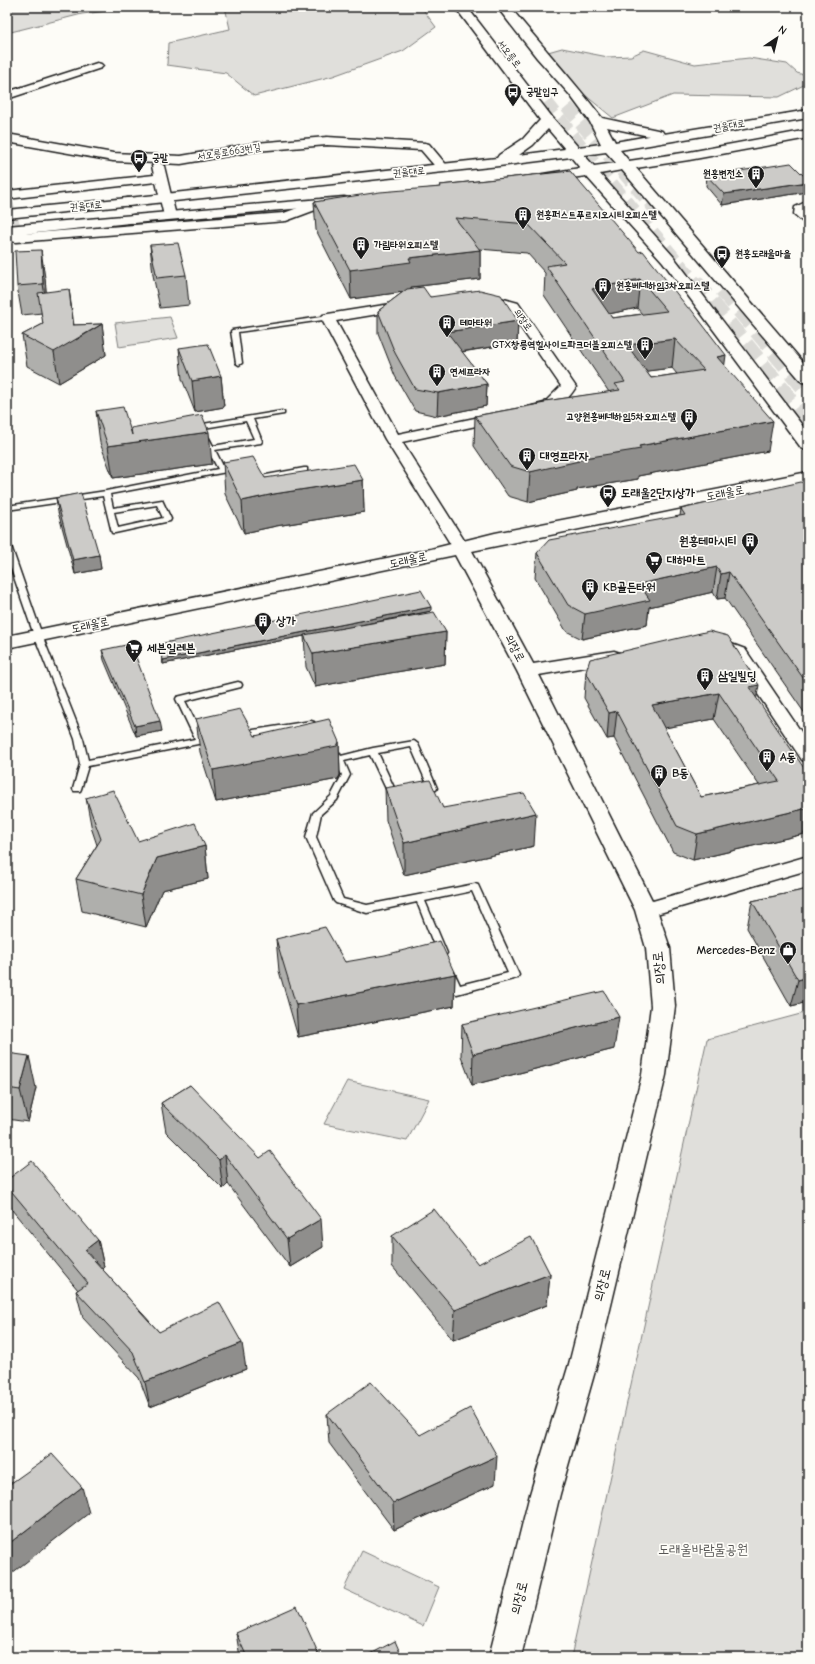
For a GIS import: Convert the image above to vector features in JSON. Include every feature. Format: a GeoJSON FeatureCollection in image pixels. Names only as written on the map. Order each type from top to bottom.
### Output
{"type":"FeatureCollection","features":[{"type":"Feature","properties":{"kind":"main road"},"geometry":{"type":"LineString","coordinates":[[461,7],[574,152],[668,259],[808,445]]}},
{"type":"Feature","properties":{"kind":"main road","name":"서오릉로"},"geometry":{"type":"LineString","coordinates":[[473,7],[546,102]]}},
{"type":"Feature","properties":{"kind":"main road"},"geometry":{"type":"LineString","coordinates":[[497,9],[597,121],[610,147],[808,378]]}},
{"type":"Feature","properties":{"kind":"main road","name":"서오릉로"},"geometry":{"type":"LineString","coordinates":[[497,9],[508,33]]}},
{"type":"Feature","properties":{"kind":"main road","name":"권율대로"},"geometry":{"type":"LineString","coordinates":[[7,214],[499,162],[610,147],[808,114]]}},
{"type":"Feature","properties":{"kind":"main road"},"geometry":{"type":"LineString","coordinates":[[499,162],[531,141],[541,131],[548,120]]}},
{"type":"Feature","properties":{"kind":"main road"},"geometry":{"type":"LineString","coordinates":[[597,121],[621,127],[674,136]]}},
{"type":"Feature","properties":{"kind":"main road","name":"권율대로"},"geometry":{"type":"LineString","coordinates":[[567,188],[532,183],[808,134]]}},
{"type":"Feature","properties":{"kind":"main road"},"geometry":{"type":"LineString","coordinates":[[653,197],[653,189],[662,176],[677,162],[689,156]]}},
{"type":"Feature","properties":{"kind":"main road"},"geometry":{"type":"LineString","coordinates":[[592,194],[621,205]]}},
{"type":"Feature","properties":{"kind":"main road","name":"권율대로"},"geometry":{"type":"LineString","coordinates":[[12,232],[134,219],[357,200]]}},
{"type":"Feature","properties":{"kind":"main road","name":"도래울로"},"geometry":{"type":"LineString","coordinates":[[7,642],[461,548],[503,537],[808,477]]}},
{"type":"Feature","properties":{"kind":"main road","name":"의장로"},"geometry":{"type":"LineString","coordinates":[[461,548],[527,671],[646,910],[658,948],[663,1006],[654,1075],[583,1364],[545,1494],[505,1657]]}},
{"type":"Feature","properties":{"kind":"street"},"geometry":{"type":"LineString","coordinates":[[7,96],[97,66]]}},
{"type":"Feature","properties":{"kind":"street","name":"서오릉로663번길"},"geometry":{"type":"LineString","coordinates":[[7,138],[113,157],[182,160],[256,147],[327,141],[425,147],[443,168]]}},
{"type":"Feature","properties":{"kind":"street"},"geometry":{"type":"LineString","coordinates":[[156,159],[170,216]]}},
{"type":"Feature","properties":{"kind":"street"},"geometry":{"type":"LineString","coordinates":[[7,195],[161,178]]}},
{"type":"Feature","properties":{"kind":"street"},"geometry":{"type":"LineString","coordinates":[[12,232],[16,238],[286,217],[322,202]]}},
{"type":"Feature","properties":{"kind":"street"},"geometry":{"type":"LineString","coordinates":[[808,205],[800,210],[800,214],[808,219]]}},
{"type":"Feature","properties":{"kind":"street","name":"의장로"},"geometry":{"type":"LineString","coordinates":[[393,439],[549,407],[569,387],[513,306],[474,295],[467,296]]}},
{"type":"Feature","properties":{"kind":"street"},"geometry":{"type":"LineString","coordinates":[[328,318],[414,304]]}},
{"type":"Feature","properties":{"kind":"street","name":"의장로"},"geometry":{"type":"LineString","coordinates":[[328,318],[393,439],[461,548]]}},
{"type":"Feature","properties":{"kind":"street"},"geometry":{"type":"LineString","coordinates":[[700,642],[707,641],[739,653],[808,756]]}},
{"type":"Feature","properties":{"kind":"street","name":"의장로"},"geometry":{"type":"LineString","coordinates":[[527,671],[630,654]]}},
{"type":"Feature","properties":{"kind":"street"},"geometry":{"type":"LineString","coordinates":[[646,910],[808,863]]}},
{"type":"Feature","properties":{"kind":"lane"},"geometry":{"type":"LineString","coordinates":[[239,363],[234,331],[328,318]]}},
{"type":"Feature","properties":{"kind":"lane"},"geometry":{"type":"LineString","coordinates":[[222,470],[200,427],[282,413]]}},
{"type":"Feature","properties":{"kind":"lane"},"geometry":{"type":"LineString","coordinates":[[211,448],[258,441],[249,418]]}},
{"type":"Feature","properties":{"kind":"lane"},"geometry":{"type":"LineString","coordinates":[[7,508],[106,493],[242,466]]}},
{"type":"Feature","properties":{"kind":"lane"},"geometry":{"type":"LineString","coordinates":[[252,469],[259,479],[304,470]]}},
{"type":"Feature","properties":{"kind":"lane"},"geometry":{"type":"LineString","coordinates":[[106,493],[110,511],[115,531],[166,519],[159,502],[110,511]]}},
{"type":"Feature","properties":{"kind":"lane"},"geometry":{"type":"LineString","coordinates":[[7,546],[38,636],[78,739],[84,764],[77,789]]}},
{"type":"Feature","properties":{"kind":"lane"},"geometry":{"type":"LineString","coordinates":[[200,740],[180,699],[238,685]]}},
{"type":"Feature","properties":{"kind":"lane"},"geometry":{"type":"LineString","coordinates":[[231,736],[319,723]]}},
{"type":"Feature","properties":{"kind":"lane"},"geometry":{"type":"LineString","coordinates":[[84,764],[215,738]]}},
{"type":"Feature","properties":{"kind":"lane"},"geometry":{"type":"LineString","coordinates":[[329,741],[340,759],[346,775],[334,798],[317,813],[311,837],[339,901],[367,909],[475,887],[514,975],[458,990],[420,899]]}},
{"type":"Feature","properties":{"kind":"lane"},"geometry":{"type":"LineString","coordinates":[[340,759],[373,751],[414,744],[433,788],[420,790]]}},
{"type":"Feature","properties":{"kind":"lane"},"geometry":{"type":"LineString","coordinates":[[373,751],[393,795],[407,793]]}},
{"type":"Feature","properties":{"kind":"green space"},"geometry":{"type":"Polygon","coordinates":[[[7,7],[142,7],[82,14],[11,32],[7,30],[7,7]]]}},
{"type":"Feature","properties":{"kind":"green space"},"geometry":{"type":"Polygon","coordinates":[[[225,7],[421,7],[436,27],[403,51],[333,76],[254,96],[226,73],[167,65],[168,43],[230,29],[225,7]]]}},
{"type":"Feature","properties":{"kind":"green space"},"geometry":{"type":"Polygon","coordinates":[[[562,48],[608,57],[631,56],[644,50],[695,64],[749,58],[787,64],[797,73],[808,76],[808,83],[779,97],[673,95],[613,118],[540,58],[548,52],[562,48]]]}},
{"type":"Feature","properties":{"kind":"green space"},"geometry":{"type":"Polygon","coordinates":[[[170,317],[178,338],[119,347],[115,323],[170,317]]]}},
{"type":"Feature","properties":{"kind":"green space","name":"도래울바람물공원"},"geometry":{"type":"Polygon","coordinates":[[[808,1012],[808,1657],[571,1657],[707,1039],[808,1012]]]}},
{"type":"Feature","properties":{"kind":"green space"},"geometry":{"type":"Polygon","coordinates":[[[347,1081],[429,1099],[407,1141],[324,1124],[347,1081]]]}},
{"type":"Feature","properties":{"kind":"green space"},"geometry":{"type":"Polygon","coordinates":[[[362,1551],[439,1587],[423,1626],[344,1589],[362,1551]]]}},
{"type":"Feature","properties":{"kind":"building"},"geometry":{"type":"Polygon","coordinates":[[[791,163],[808,180],[808,182],[724,194],[707,176],[791,163]]]}},
{"type":"Feature","properties":{"kind":"building"},"geometry":{"type":"Polygon","coordinates":[[[570,171],[639,252],[643,251],[688,308],[690,308],[726,355],[717,357],[773,421],[639,446],[641,449],[578,459],[579,461],[530,472],[510,466],[475,416],[545,403],[545,401],[620,390],[615,384],[625,382],[546,266],[565,263],[528,224],[455,218],[480,250],[409,258],[411,262],[350,270],[314,202],[380,192],[441,187],[440,185],[570,171]],[[640,279],[592,289],[612,318],[667,311],[640,279]],[[675,339],[627,345],[651,378],[704,370],[675,339]]]}},
{"type":"Feature","properties":{"kind":"building"},"geometry":{"type":"Polygon","coordinates":[[[178,243],[186,275],[157,278],[150,245],[178,243]]]}},
{"type":"Feature","properties":{"kind":"building"},"geometry":{"type":"Polygon","coordinates":[[[41,250],[43,284],[17,286],[15,251],[41,250]]]}},
{"type":"Feature","properties":{"kind":"building"},"geometry":{"type":"Polygon","coordinates":[[[423,287],[430,297],[480,290],[501,295],[518,321],[447,332],[487,384],[438,393],[415,389],[395,353],[378,311],[407,289],[423,287]]]}},
{"type":"Feature","properties":{"kind":"building"},"geometry":{"type":"Polygon","coordinates":[[[69,289],[73,325],[102,324],[54,352],[22,335],[43,324],[38,293],[69,289]]]}},
{"type":"Feature","properties":{"kind":"building"},"geometry":{"type":"Polygon","coordinates":[[[208,344],[221,376],[192,381],[179,348],[208,344]]]}},
{"type":"Feature","properties":{"kind":"building"},"geometry":{"type":"Polygon","coordinates":[[[123,407],[132,435],[131,428],[202,415],[209,432],[108,446],[96,411],[123,407]]]}},
{"type":"Feature","properties":{"kind":"building"},"geometry":{"type":"Polygon","coordinates":[[[253,457],[265,478],[354,464],[363,480],[274,494],[242,501],[223,462],[253,457]]]}},
{"type":"Feature","properties":{"kind":"building"},"geometry":{"type":"Polygon","coordinates":[[[801,482],[808,484],[808,685],[729,572],[721,574],[717,567],[639,584],[650,600],[585,614],[568,605],[537,553],[549,540],[685,515],[681,509],[801,482]]]}},
{"type":"Feature","properties":{"kind":"building"},"geometry":{"type":"Polygon","coordinates":[[[81,493],[99,555],[73,560],[56,498],[81,493]]]}},
{"type":"Feature","properties":{"kind":"building","name":"상가"},"geometry":{"type":"Polygon","coordinates":[[[421,590],[431,607],[163,660],[159,644],[421,590]]]}},
{"type":"Feature","properties":{"kind":"building"},"geometry":{"type":"Polygon","coordinates":[[[434,612],[446,632],[313,654],[304,635],[434,612]]]}},
{"type":"Feature","properties":{"kind":"building"},"geometry":{"type":"Polygon","coordinates":[[[709,631],[728,636],[759,685],[749,687],[808,774],[808,808],[697,834],[677,826],[617,711],[609,713],[586,672],[590,659],[709,631]],[[719,693],[652,705],[701,797],[779,781],[719,693]]]}},
{"type":"Feature","properties":{"kind":"building"},"geometry":{"type":"Polygon","coordinates":[[[131,644],[160,721],[135,726],[102,650],[131,644]]]}},
{"type":"Feature","properties":{"kind":"building"},"geometry":{"type":"Polygon","coordinates":[[[240,709],[255,736],[329,719],[339,742],[337,746],[213,770],[196,719],[240,709]]]}},
{"type":"Feature","properties":{"kind":"building"},"geometry":{"type":"Polygon","coordinates":[[[430,780],[443,808],[524,793],[536,813],[404,843],[385,788],[430,780]]]}},
{"type":"Feature","properties":{"kind":"building"},"geometry":{"type":"Polygon","coordinates":[[[113,790],[138,841],[195,823],[205,846],[157,858],[141,895],[76,879],[101,839],[86,798],[113,790]]]}},
{"type":"Feature","properties":{"kind":"building"},"geometry":{"type":"Polygon","coordinates":[[[808,889],[808,977],[798,980],[752,901],[808,889]]]}},
{"type":"Feature","properties":{"kind":"building"},"geometry":{"type":"Polygon","coordinates":[[[325,927],[345,962],[385,955],[440,941],[455,974],[296,1005],[276,939],[325,927]]]}},
{"type":"Feature","properties":{"kind":"building"},"geometry":{"type":"Polygon","coordinates":[[[604,991],[619,1017],[473,1054],[462,1024],[604,991]]]}},
{"type":"Feature","properties":{"kind":"building"},"geometry":{"type":"Polygon","coordinates":[[[7,1053],[29,1056],[20,1090],[7,1088],[7,1053]]]}},
{"type":"Feature","properties":{"kind":"building"},"geometry":{"type":"Polygon","coordinates":[[[190,1085],[260,1158],[270,1151],[321,1219],[287,1239],[225,1155],[219,1160],[161,1103],[190,1085]]]}},
{"type":"Feature","properties":{"kind":"building"},"geometry":{"type":"Polygon","coordinates":[[[32,1161],[98,1240],[85,1250],[159,1332],[219,1302],[242,1343],[145,1382],[133,1352],[76,1291],[88,1283],[7,1186],[7,1180],[32,1161]]]}},
{"type":"Feature","properties":{"kind":"building"},"geometry":{"type":"Polygon","coordinates":[[[434,1209],[478,1264],[531,1237],[550,1274],[455,1310],[392,1236],[434,1209]]]}},
{"type":"Feature","properties":{"kind":"building"},"geometry":{"type":"Polygon","coordinates":[[[371,1382],[420,1435],[470,1408],[497,1456],[393,1503],[327,1414],[371,1382]]]}},
{"type":"Feature","properties":{"kind":"building"},"geometry":{"type":"Polygon","coordinates":[[[52,1454],[82,1487],[7,1545],[7,1486],[52,1454]]]}},
{"type":"Feature","properties":{"kind":"building"},"geometry":{"type":"Polygon","coordinates":[[[297,1606],[320,1657],[247,1657],[236,1633],[297,1606]]]}},
{"type":"Feature","properties":{"kind":"building"},"geometry":{"type":"Polygon","coordinates":[[[395,1641],[402,1657],[365,1657],[395,1641]]]}},
{"type":"Feature","properties":{"kind":"tunnel"},"geometry":{"type":"LineString","coordinates":[[546,102],[593,162],[695,283]]}},
{"type":"Feature","properties":{"kind":"tunnel"},"geometry":{"type":"LineString","coordinates":[[567,107],[658,212]]}},
{"type":"Feature","properties":{"kind":"tunnel"},"geometry":{"type":"LineString","coordinates":[[7,203],[17,234]]}},
{"type":"Feature","properties":{"kind":"tunnel"},"geometry":{"type":"LineString","coordinates":[[694,282],[808,423]]}},
{"type":"Feature","properties":{"kind":"tunnel"},"geometry":{"type":"LineString","coordinates":[[723,289],[808,391]]}},
{"type":"Feature","properties":{"kind":"place","name":"궁말입구"},"geometry":{"type":"Point","coordinates":[513,107]}},
{"type":"Feature","properties":{"kind":"place","name":"궁말"},"geometry":{"type":"Point","coordinates":[139,173]}},
{"type":"Feature","properties":{"kind":"place","name":"원흥변전소"},"geometry":{"type":"Point","coordinates":[756,189]}},
{"type":"Feature","properties":{"kind":"place","name":"원흥퍼스트푸르지오시티오피스텔"},"geometry":{"type":"Point","coordinates":[523,230]}},
{"type":"Feature","properties":{"kind":"place","name":"가림타워오피스텔"},"geometry":{"type":"Point","coordinates":[361,260]}},
{"type":"Feature","properties":{"kind":"place","name":"원흥도래울마을"},"geometry":{"type":"Point","coordinates":[722,269]}},
{"type":"Feature","properties":{"kind":"place","name":"원흥베네하임3차오피스텔"},"geometry":{"type":"Point","coordinates":[603,301]}},
{"type":"Feature","properties":{"kind":"place","name":"테마타워"},"geometry":{"type":"Point","coordinates":[447,338]}},
{"type":"Feature","properties":{"kind":"place","name":"GTX창릉역힐사이드파크더블오피스텔"},"geometry":{"type":"Point","coordinates":[645,360]}},
{"type":"Feature","properties":{"kind":"place","name":"연세프라자"},"geometry":{"type":"Point","coordinates":[437,387]}},
{"type":"Feature","properties":{"kind":"place","name":"고양원흥베네하임5차오피스텔"},"geometry":{"type":"Point","coordinates":[689,432]}},
{"type":"Feature","properties":{"kind":"place","name":"대영프라자"},"geometry":{"type":"Point","coordinates":[527,471]}},
{"type":"Feature","properties":{"kind":"place","name":"도래울2단지상가"},"geometry":{"type":"Point","coordinates":[608,508]}},
{"type":"Feature","properties":{"kind":"place","name":"원흥테마시티"},"geometry":{"type":"Point","coordinates":[750,556]}},
{"type":"Feature","properties":{"kind":"place","name":"대하마트"},"geometry":{"type":"Point","coordinates":[654,575]}},
{"type":"Feature","properties":{"kind":"place","name":"KB골든타워"},"geometry":{"type":"Point","coordinates":[590,602]}},
{"type":"Feature","properties":{"kind":"place","name":"상가"},"geometry":{"type":"Point","coordinates":[263,636]}},
{"type":"Feature","properties":{"kind":"place","name":"세븐일레븐"},"geometry":{"type":"Point","coordinates":[134,663]}},
{"type":"Feature","properties":{"kind":"place","name":"삼일빌딩"},"geometry":{"type":"Point","coordinates":[705,691]}},
{"type":"Feature","properties":{"kind":"place","name":"A동"},"geometry":{"type":"Point","coordinates":[767,772]}},
{"type":"Feature","properties":{"kind":"place","name":"B동"},"geometry":{"type":"Point","coordinates":[659,788]}},
{"type":"Feature","properties":{"kind":"place","name":"Mercedes-Benz"},"geometry":{"type":"Point","coordinates":[788,965]}}]}
